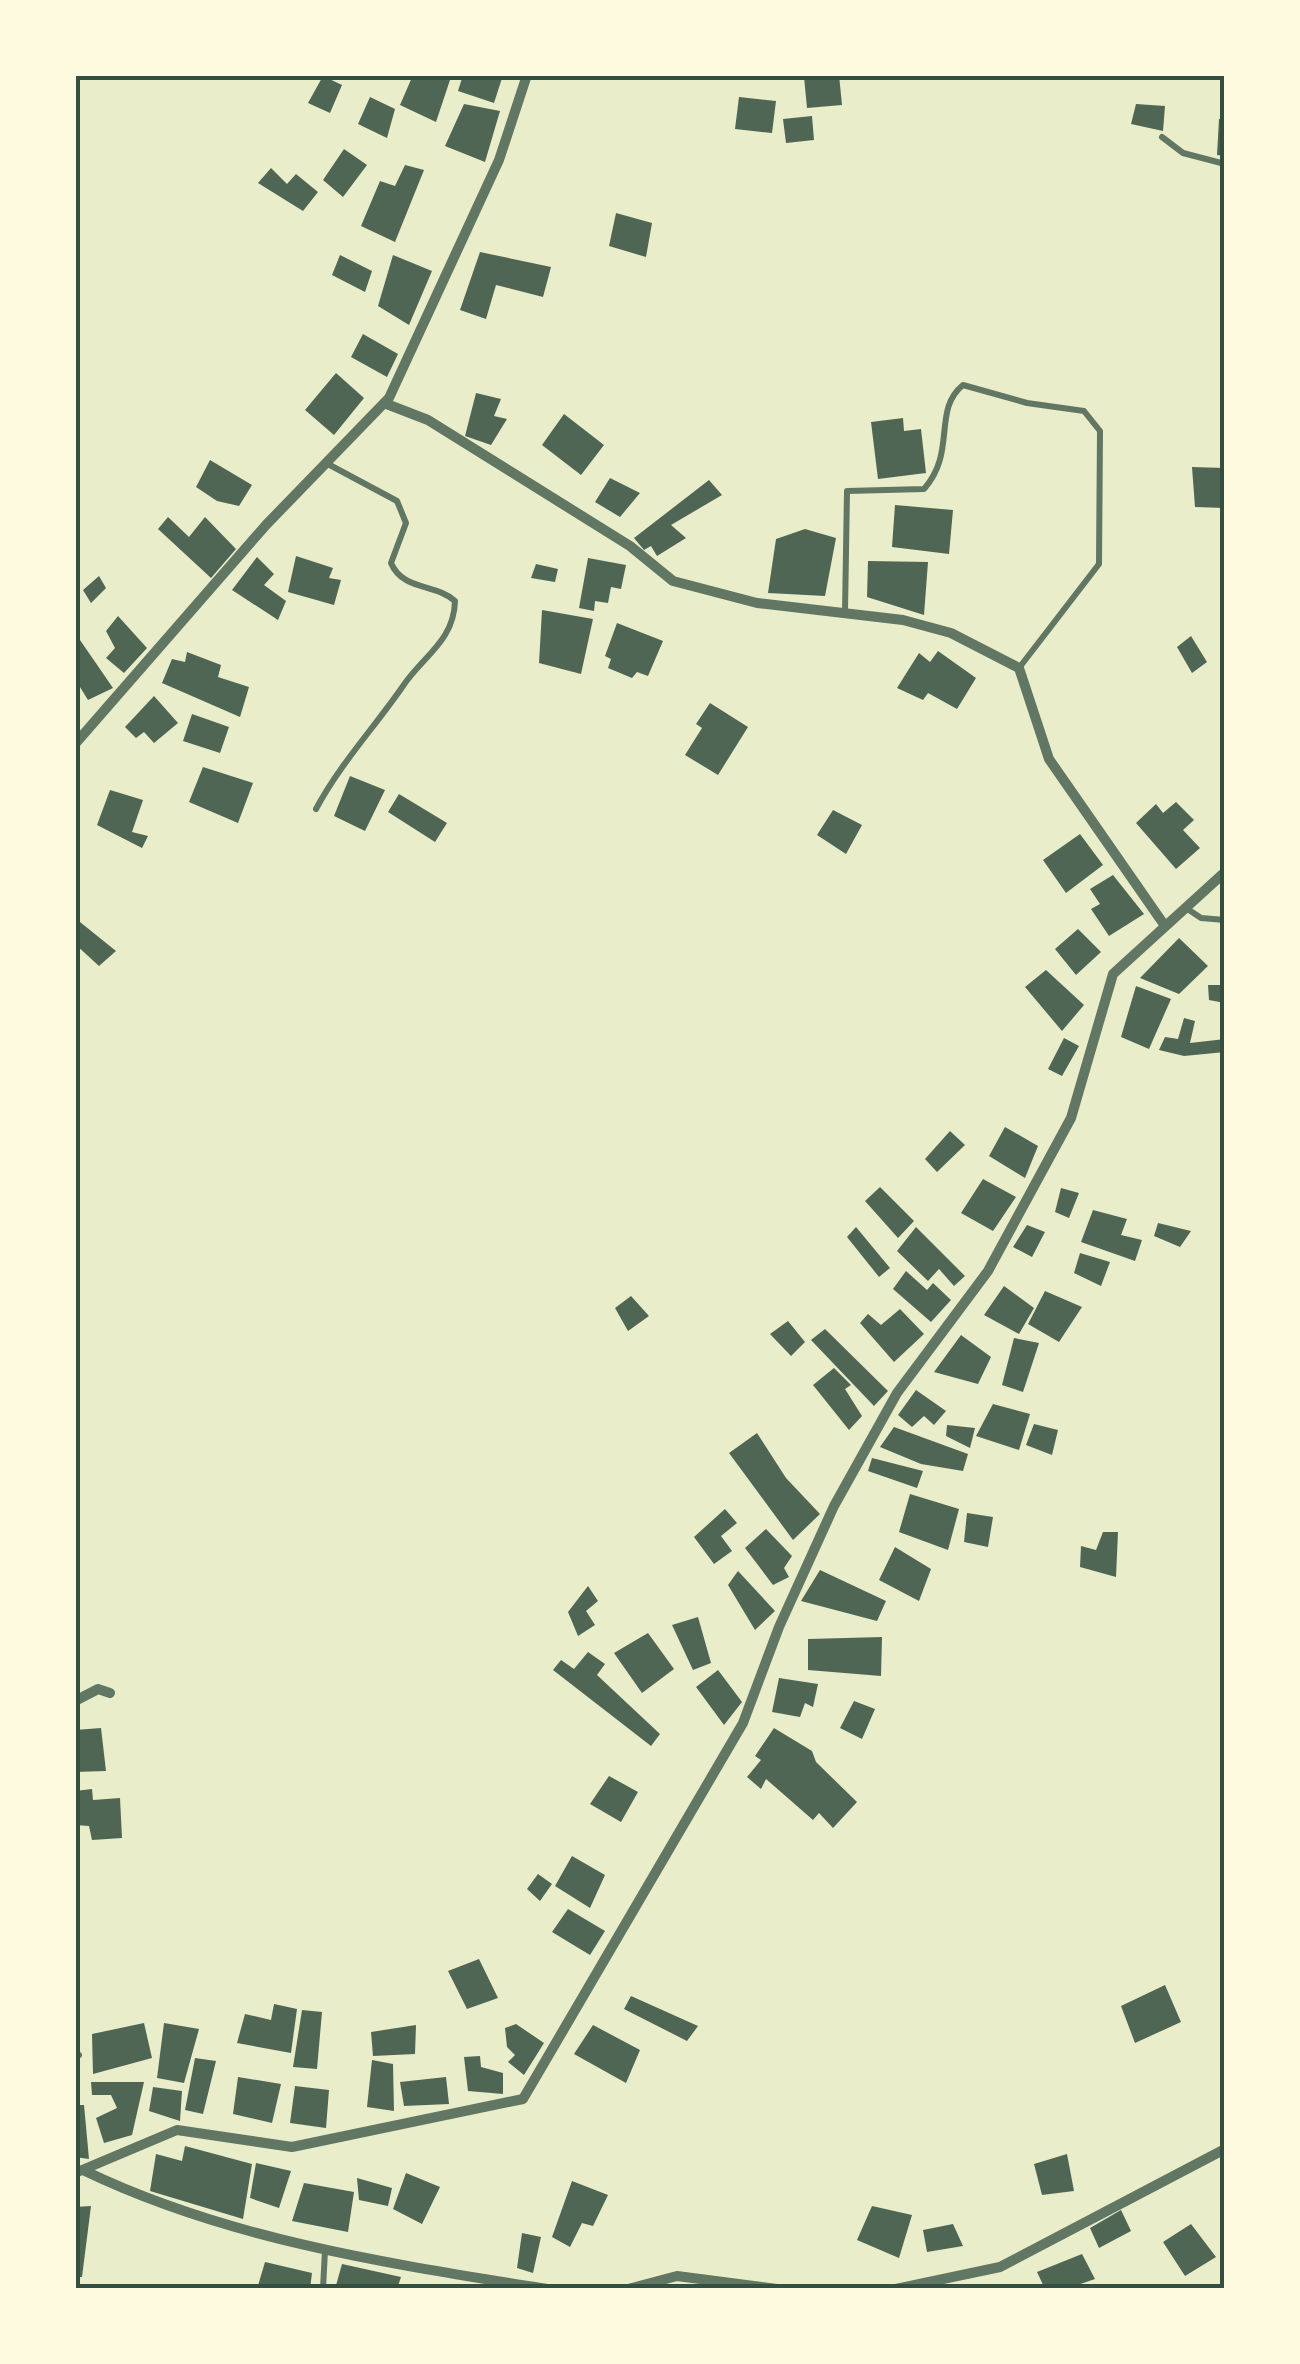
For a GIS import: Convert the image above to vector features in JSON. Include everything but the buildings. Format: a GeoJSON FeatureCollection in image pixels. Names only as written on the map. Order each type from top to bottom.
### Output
{"type":"FeatureCollection","features":[{"type":"Feature","properties":{"kind":"street"},"geometry":{"type":"LineString","coordinates":[[75,744],[220,576],[384,403],[499,160],[527,75]]}},
{"type":"Feature","properties":{"kind":"street"},"geometry":{"type":"LineString","coordinates":[[384,403],[428,420],[630,546],[672,581],[757,604],[904,620],[951,633],[1019,668],[1049,759],[1165,926]]}},
{"type":"Feature","properties":{"kind":"street"},"geometry":{"type":"LineString","coordinates":[[80,2172],[176,2130],[292,2147],[522,2100],[744,1723],[780,1627],[834,1506],[897,1393],[988,1271],[1071,1118],[1114,974],[1225,872]]}},
{"type":"Feature","properties":{"kind":"street"},"geometry":{"type":"LineString","coordinates":[[75,1700],[98,1689],[110,1693]]}},
{"type":"Feature","properties":{"kind":"street"},"geometry":{"type":"LineString","coordinates":[[896,2289],[1000,2267],[1225,2149]]}},
{"type":"Feature","properties":{"kind":"street"},"geometry":{"type":"LineString","coordinates":[[80,2172],[152,2203],[325,2248],[547,2289]]}},
{"type":"Feature","properties":{"kind":"street"},"geometry":{"type":"LineString","coordinates":[[628,2289],[677,2276],[777,2289]]}},
{"type":"Feature","properties":{"kind":"lane"},"geometry":{"type":"LineString","coordinates":[[1162,137],[1183,153],[1225,164]]}},
{"type":"Feature","properties":{"kind":"lane"},"geometry":{"type":"LineString","coordinates":[[845,612],[847,491],[924,488],[937,474],[944,454],[947,404],[953,393],[963,385],[1026,403],[1084,411],[1100,432],[1098,564],[1019,668]]}},
{"type":"Feature","properties":{"kind":"lane"},"geometry":{"type":"LineString","coordinates":[[316,809],[354,748],[379,723],[413,673],[443,643],[455,601],[446,593],[408,583],[395,574],[390,563],[406,523],[397,502],[326,463]]}},
{"type":"Feature","properties":{"kind":"lane"},"geometry":{"type":"LineString","coordinates":[[1186,908],[1201,918],[1225,920]]}},
{"type":"Feature","properties":{"kind":"lane"},"geometry":{"type":"LineString","coordinates":[[323,2289],[325,2248]]}}]}
